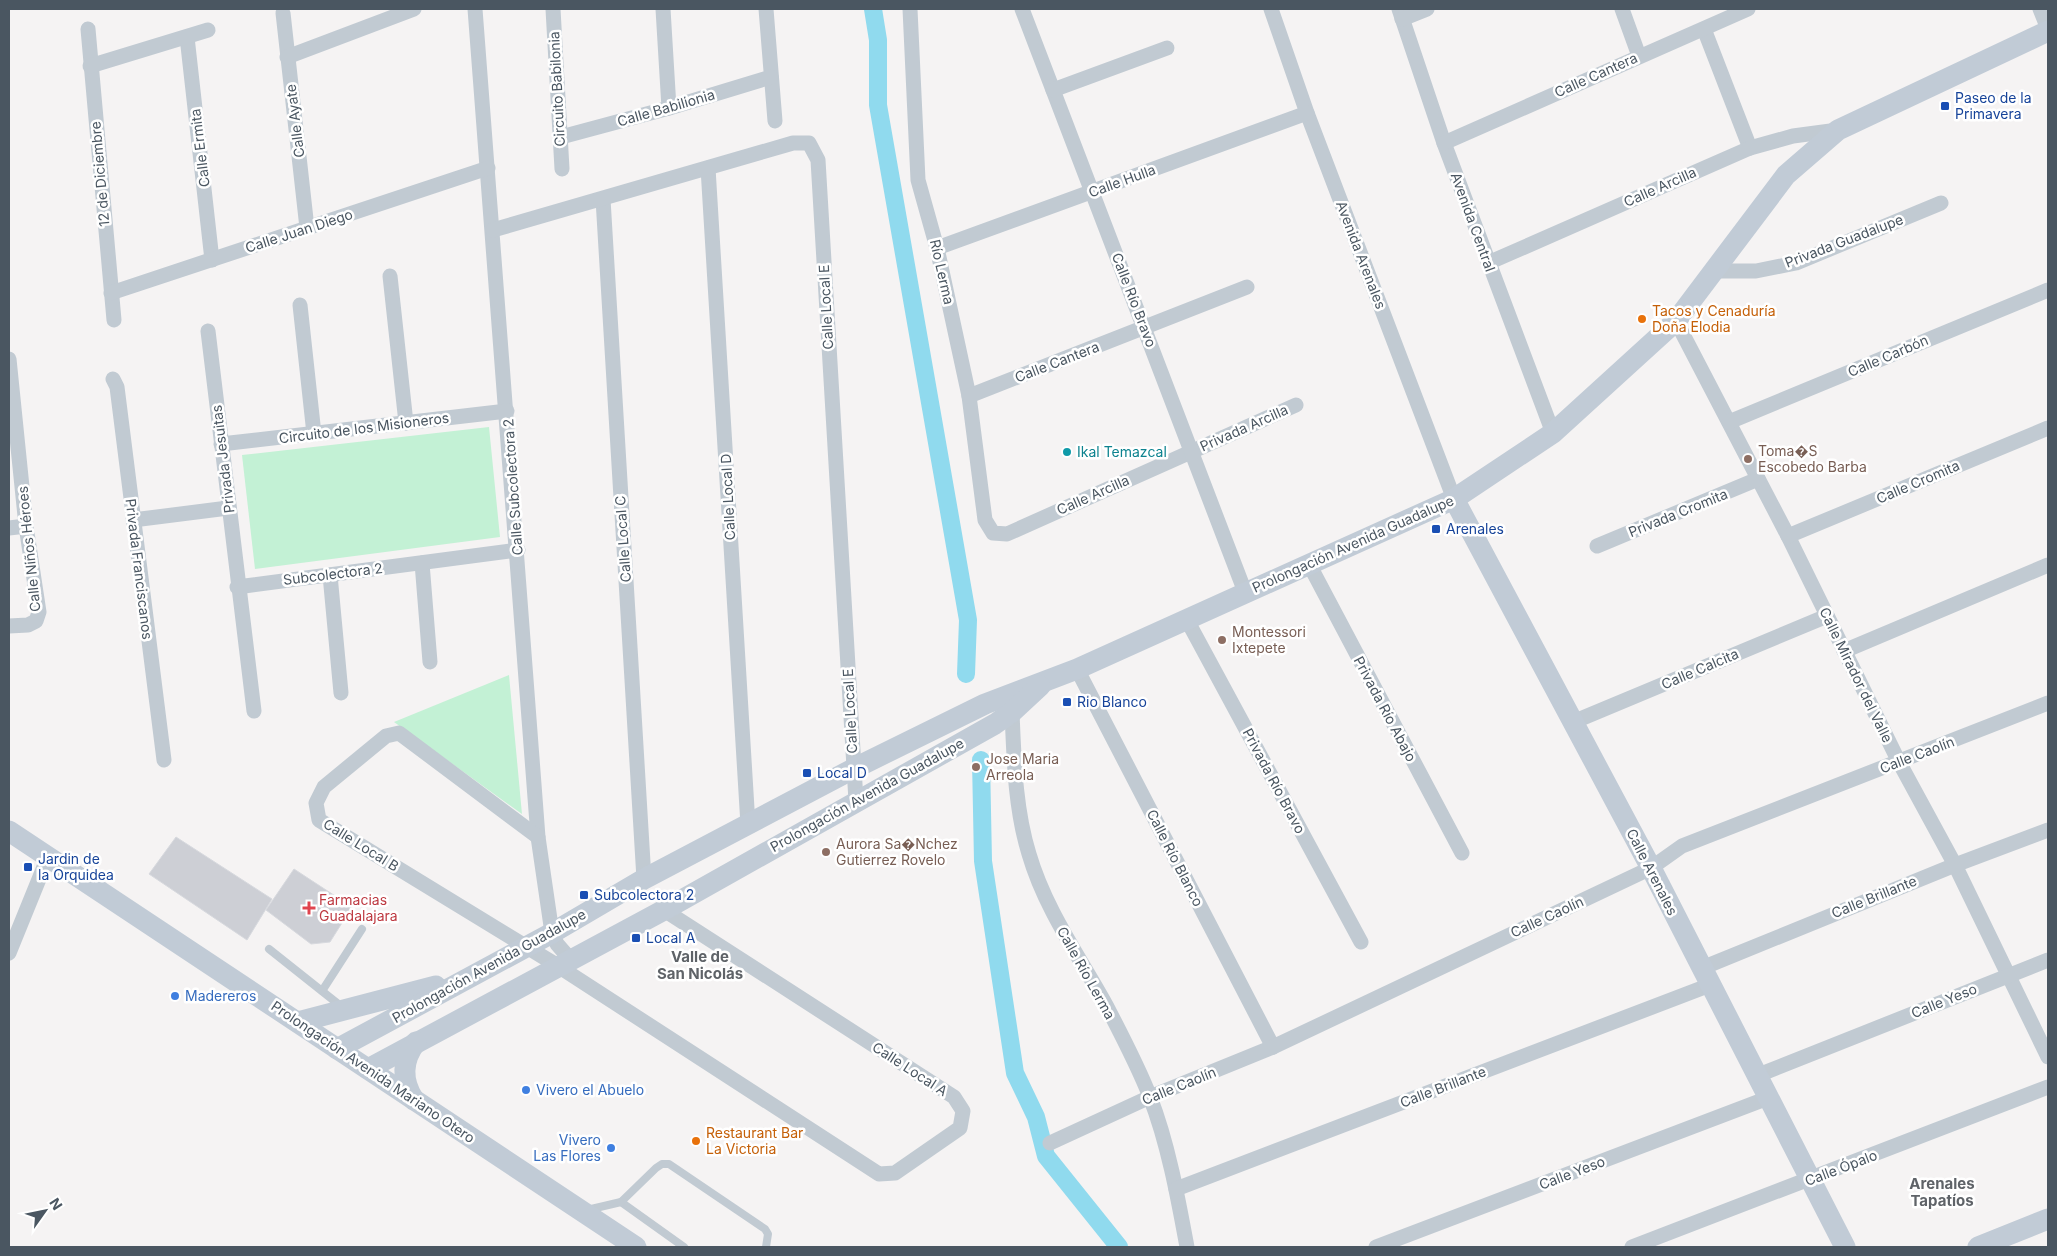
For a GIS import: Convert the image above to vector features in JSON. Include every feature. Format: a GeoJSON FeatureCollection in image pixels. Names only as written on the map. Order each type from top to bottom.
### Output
{"type":"FeatureCollection","features":[{"type":"Feature","properties":{"kind":"main road","name":"Prolongación Avenida Guadalupe"},"geometry":{"type":"LineString","coordinates":[[337,1049],[552,933],[644,879],[854,769],[1009,703],[1043,683],[1454,500],[1553,432],[1676,321],[1786,175],[1838,130],[2048,30]]}},
{"type":"Feature","properties":{"kind":"main road","name":"Calle Arenales"},"geometry":{"type":"LineString","coordinates":[[1454,500],[1651,868],[1845,1247]]}},
{"type":"Feature","properties":{"kind":"main road","name":"Prolongación Avenida Guadalupe"},"geometry":{"type":"LineString","coordinates":[[368,1069],[564,962],[664,910],[995,724],[1009,703]]}},
{"type":"Feature","properties":{"kind":"main road","name":"Prolongación Avenida Mariano Otero"},"geometry":{"type":"LineString","coordinates":[[9,831],[636,1247]]}},
{"type":"Feature","properties":{"kind":"main road"},"geometry":{"type":"LineString","coordinates":[[298,1022],[467,978]]}},
{"type":"Feature","properties":{"kind":"main road"},"geometry":{"type":"LineString","coordinates":[[414,1100],[406,1084],[404,1067],[406,1058],[416,1042]]}},
{"type":"Feature","properties":{"kind":"main road"},"geometry":{"type":"LineString","coordinates":[[1978,1247],[2048,1220]]}},
{"type":"Feature","properties":{"kind":"street"},"geometry":{"type":"LineString","coordinates":[[288,57],[414,9]]}},
{"type":"Feature","properties":{"kind":"street","name":"Calle Subcolectora 2"},"geometry":{"type":"LineString","coordinates":[[475,9],[518,550],[538,838],[552,933],[564,962]]}},
{"type":"Feature","properties":{"kind":"street","name":"Circuito Babilonia"},"geometry":{"type":"LineString","coordinates":[[553,9],[562,170]]}},
{"type":"Feature","properties":{"kind":"street"},"geometry":{"type":"LineString","coordinates":[[662,9],[669,108]]}},
{"type":"Feature","properties":{"kind":"street"},"geometry":{"type":"LineString","coordinates":[[766,9],[775,121]]}},
{"type":"Feature","properties":{"kind":"street","name":"Río Lerma"},"geometry":{"type":"LineString","coordinates":[[910,9],[918,180],[937,248],[968,396],[985,520],[993,533]]}},
{"type":"Feature","properties":{"kind":"street","name":"Calle Río Bravo"},"geometry":{"type":"LineString","coordinates":[[1022,9],[1245,592]]}},
{"type":"Feature","properties":{"kind":"street","name":"Avenida Arenales"},"geometry":{"type":"LineString","coordinates":[[1271,9],[1307,113],[1454,500]]}},
{"type":"Feature","properties":{"kind":"street"},"geometry":{"type":"LineString","coordinates":[[1400,14],[1427,9]]}},
{"type":"Feature","properties":{"kind":"street"},"geometry":{"type":"LineString","coordinates":[[1622,9],[1639,56]]}},
{"type":"Feature","properties":{"kind":"street","name":"Calle Cantera"},"geometry":{"type":"LineString","coordinates":[[1444,143],[1748,9]]}},
{"type":"Feature","properties":{"kind":"street"},"geometry":{"type":"LineString","coordinates":[[2040,9],[2048,30]]}},
{"type":"Feature","properties":{"kind":"street","name":"Calle Ayate"},"geometry":{"type":"LineString","coordinates":[[282,13],[307,228]]}},
{"type":"Feature","properties":{"kind":"street","name":"Avenida Central"},"geometry":{"type":"LineString","coordinates":[[1400,14],[1444,143],[1553,432]]}},
{"type":"Feature","properties":{"kind":"street","name":"12 de Diciembre"},"geometry":{"type":"LineString","coordinates":[[88,29],[114,320]]}},
{"type":"Feature","properties":{"kind":"street"},"geometry":{"type":"LineString","coordinates":[[1704,29],[1750,148]]}},
{"type":"Feature","properties":{"kind":"street"},"geometry":{"type":"LineString","coordinates":[[90,66],[208,30]]}},
{"type":"Feature","properties":{"kind":"street","name":"Calle Ermita"},"geometry":{"type":"LineString","coordinates":[[187,37],[212,260]]}},
{"type":"Feature","properties":{"kind":"street"},"geometry":{"type":"LineString","coordinates":[[1053,90],[1167,48]]}},
{"type":"Feature","properties":{"kind":"street","name":"Calle Babilionia"},"geometry":{"type":"LineString","coordinates":[[561,137],[669,108],[771,77]]}},
{"type":"Feature","properties":{"kind":"street","name":"Calle Hulla"},"geometry":{"type":"LineString","coordinates":[[937,248],[1307,113]]}},
{"type":"Feature","properties":{"kind":"street","name":"Calle Arcilla"},"geometry":{"type":"LineString","coordinates":[[1488,263],[1750,148],[1794,136],[1838,130]]}},
{"type":"Feature","properties":{"kind":"street","name":"Calle Local E"},"geometry":{"type":"LineString","coordinates":[[493,230],[793,143],[808,143],[818,160],[856,801]]}},
{"type":"Feature","properties":{"kind":"street","name":"Calle Juan Diego"},"geometry":{"type":"LineString","coordinates":[[111,293],[488,168]]}},
{"type":"Feature","properties":{"kind":"street","name":"Calle Local D"},"geometry":{"type":"LineString","coordinates":[[708,168],[748,825]]}},
{"type":"Feature","properties":{"kind":"street","name":"Calle Local C"},"geometry":{"type":"LineString","coordinates":[[602,199],[644,879]]}},
{"type":"Feature","properties":{"kind":"street","name":"Privada Guadalupe"},"geometry":{"type":"LineString","coordinates":[[1715,271],[1756,271],[1796,263],[1940,203]]}},
{"type":"Feature","properties":{"kind":"street"},"geometry":{"type":"LineString","coordinates":[[390,276],[406,423]]}},
{"type":"Feature","properties":{"kind":"street","name":"Calle Cantera"},"geometry":{"type":"LineString","coordinates":[[968,396],[1247,287]]}},
{"type":"Feature","properties":{"kind":"street","name":"Calle Carbón"},"geometry":{"type":"LineString","coordinates":[[1729,422],[2048,290]]}},
{"type":"Feature","properties":{"kind":"street"},"geometry":{"type":"LineString","coordinates":[[300,305],[314,434]]}},
{"type":"Feature","properties":{"kind":"street","name":"Calle Mirador del Valle"},"geometry":{"type":"LineString","coordinates":[[1676,321],[1788,536],[1899,762],[1955,864],[2048,1057]]}},
{"type":"Feature","properties":{"kind":"street","name":"Privada Jesuitas"},"geometry":{"type":"LineString","coordinates":[[208,331],[254,711]]}},
{"type":"Feature","properties":{"kind":"street","name":"Calle Niños Héroes"},"geometry":{"type":"LineString","coordinates":[[9,359],[12,430],[39,612],[36,621],[28,625],[9,626]]}},
{"type":"Feature","properties":{"kind":"street","name":"Privada Franciscanos"},"geometry":{"type":"LineString","coordinates":[[113,379],[117,387],[164,760]]}},
{"type":"Feature","properties":{"kind":"street","name":"Privada Arcilla"},"geometry":{"type":"LineString","coordinates":[[1191,450],[1296,405]]}},
{"type":"Feature","properties":{"kind":"street","name":"Circuito de los Misioneros"},"geometry":{"type":"LineString","coordinates":[[221,444],[507,411]]}},
{"type":"Feature","properties":{"kind":"street","name":"Calle Cromita"},"geometry":{"type":"LineString","coordinates":[[1788,536],[2048,428]]}},
{"type":"Feature","properties":{"kind":"street","name":"Calle Arcilla"},"geometry":{"type":"LineString","coordinates":[[993,533],[1007,534],[1191,450]]}},
{"type":"Feature","properties":{"kind":"street","name":"Privada Cromita"},"geometry":{"type":"LineString","coordinates":[[1597,546],[1758,480]]}},
{"type":"Feature","properties":{"kind":"street"},"geometry":{"type":"LineString","coordinates":[[133,520],[228,508]]}},
{"type":"Feature","properties":{"kind":"street"},"geometry":{"type":"LineString","coordinates":[[9,528],[26,526]]}},
{"type":"Feature","properties":{"kind":"street","name":"Subcolectora 2"},"geometry":{"type":"LineString","coordinates":[[238,587],[518,550]]}},
{"type":"Feature","properties":{"kind":"street"},"geometry":{"type":"LineString","coordinates":[[422,563],[430,662]]}},
{"type":"Feature","properties":{"kind":"street","name":"Privada Río Abajo"},"geometry":{"type":"LineString","coordinates":[[1309,564],[1462,853]]}},
{"type":"Feature","properties":{"kind":"street"},"geometry":{"type":"LineString","coordinates":[[1844,651],[2048,565]]}},
{"type":"Feature","properties":{"kind":"street"},"geometry":{"type":"LineString","coordinates":[[330,575],[341,693]]}},
{"type":"Feature","properties":{"kind":"street","name":"Calle Calcita"},"geometry":{"type":"LineString","coordinates":[[1573,722],[1827,616]]}},
{"type":"Feature","properties":{"kind":"street","name":"Privada Río Bravo"},"geometry":{"type":"LineString","coordinates":[[1187,620],[1361,942]]}},
{"type":"Feature","properties":{"kind":"street","name":"Calle Río Blanco"},"geometry":{"type":"LineString","coordinates":[[1077,669],[1273,1047]]}},
{"type":"Feature","properties":{"kind":"street","name":"Calle Río Lerma"},"geometry":{"type":"LineString","coordinates":[[1009,703],[1014,764],[1026,846],[1036,874],[1064,933],[1106,1006],[1150,1097],[1176,1189],[1187,1247]]}},
{"type":"Feature","properties":{"kind":"street","name":"Calle Caolín"},"geometry":{"type":"LineString","coordinates":[[1050,1143],[1150,1097],[1273,1047],[1651,868],[1682,846],[2048,704]]}},
{"type":"Feature","properties":{"kind":"street","name":"Calle Local B"},"geometry":{"type":"LineString","coordinates":[[538,838],[399,734],[386,736],[324,787],[316,804],[318,820],[525,946],[564,962]]}},
{"type":"Feature","properties":{"kind":"street","name":"Calle Brillante"},"geometry":{"type":"LineString","coordinates":[[1176,1189],[1706,976],[1955,864],[2048,830]]}},
{"type":"Feature","properties":{"kind":"street"},"geometry":{"type":"LineString","coordinates":[[9,953],[48,857]]}},
{"type":"Feature","properties":{"kind":"street","name":"Calle Local A"},"geometry":{"type":"LineString","coordinates":[[564,962],[879,1174],[895,1173],[960,1128],[963,1111],[954,1098],[664,910]]}},
{"type":"Feature","properties":{"kind":"street","name":"Calle Yeso"},"geometry":{"type":"LineString","coordinates":[[1756,1076],[2048,960]]}},
{"type":"Feature","properties":{"kind":"street","name":"Calle Ópalo"},"geometry":{"type":"LineString","coordinates":[[1632,1247],[1811,1180],[2048,1087]]}},
{"type":"Feature","properties":{"kind":"street","name":"Calle Yeso"},"geometry":{"type":"LineString","coordinates":[[1376,1247],[1768,1098]]}},
{"type":"Feature","properties":{"kind":"lane"},"geometry":{"type":"LineString","coordinates":[[322,990],[362,929]]}},
{"type":"Feature","properties":{"kind":"lane"},"geometry":{"type":"LineString","coordinates":[[270,949],[345,1010]]}},
{"type":"Feature","properties":{"kind":"lane"},"geometry":{"type":"LineString","coordinates":[[582,1211],[621,1202],[656,1168],[662,1164],[669,1164],[765,1229],[768,1234],[766,1247]]}},
{"type":"Feature","properties":{"kind":"lane"},"geometry":{"type":"LineString","coordinates":[[621,1202],[684,1247]]}},
{"type":"Feature","properties":{"kind":"green space"},"geometry":{"type":"Polygon","coordinates":[[[489,427],[500,537],[255,569],[242,455],[489,427]]]}},
{"type":"Feature","properties":{"kind":"green space"},"geometry":{"type":"Polygon","coordinates":[[[509,675],[522,814],[394,722],[509,675]]]}},
{"type":"Feature","properties":{"kind":"building"},"geometry":{"type":"Polygon","coordinates":[[[176,837],[272,899],[247,940],[149,874],[176,837]]]}},
{"type":"Feature","properties":{"kind":"building","name":"Farmacias Guadalajara"},"geometry":{"type":"Polygon","coordinates":[[[294,869],[352,907],[330,942],[311,944],[266,910],[294,869]]]}},
{"type":"Feature","properties":{"kind":"waterway"},"geometry":{"type":"LineString","coordinates":[[873,9],[878,40],[878,105],[968,620],[966,674]]}},
{"type":"Feature","properties":{"kind":"waterway"},"geometry":{"type":"LineString","coordinates":[[981,760],[983,861],[1015,1073],[1036,1117],[1046,1156],[1119,1247]]}},
{"type":"Feature","properties":{"kind":"place","name":"Paseo de la Primavera"},"geometry":{"type":"Point","coordinates":[1945,106]}},
{"type":"Feature","properties":{"kind":"place","name":"Tacos y Cenaduría Doña Elodia"},"geometry":{"type":"Point","coordinates":[1642,319]}},
{"type":"Feature","properties":{"kind":"place","name":"Ikal Temazcal"},"geometry":{"type":"Point","coordinates":[1067,452]}},
{"type":"Feature","properties":{"kind":"place","name":"Toma�S Escobedo Barba"},"geometry":{"type":"Point","coordinates":[1748,459]}},
{"type":"Feature","properties":{"kind":"place","name":"Arenales"},"geometry":{"type":"Point","coordinates":[1436,529]}},
{"type":"Feature","properties":{"kind":"place","name":"Montessori Ixtepete"},"geometry":{"type":"Point","coordinates":[1222,640]}},
{"type":"Feature","properties":{"kind":"place","name":"Rio Blanco"},"geometry":{"type":"Point","coordinates":[1067,702]}},
{"type":"Feature","properties":{"kind":"place","name":"Jose Maria Arreola"},"geometry":{"type":"Point","coordinates":[976,767]}},
{"type":"Feature","properties":{"kind":"place","name":"Local D"},"geometry":{"type":"Point","coordinates":[807,773]}},
{"type":"Feature","properties":{"kind":"place","name":"Aurora Sa�Nchez Gutierrez Rovelo"},"geometry":{"type":"Point","coordinates":[826,852]}},
{"type":"Feature","properties":{"kind":"place","name":"Jardin de la Orquidea"},"geometry":{"type":"Point","coordinates":[28,867]}},
{"type":"Feature","properties":{"kind":"place","name":"Subcolectora 2"},"geometry":{"type":"Point","coordinates":[584,895]}},
{"type":"Feature","properties":{"kind":"place","name":"Farmacias Guadalajara"},"geometry":{"type":"Point","coordinates":[309,908]}},
{"type":"Feature","properties":{"kind":"place","name":"Local A"},"geometry":{"type":"Point","coordinates":[636,938]}},
{"type":"Feature","properties":{"kind":"place","name":"Madereros"},"geometry":{"type":"Point","coordinates":[175,996]}},
{"type":"Feature","properties":{"kind":"place","name":"Vivero el Abuelo"},"geometry":{"type":"Point","coordinates":[526,1090]}},
{"type":"Feature","properties":{"kind":"place","name":"Restaurant Bar La Victoria"},"geometry":{"type":"Point","coordinates":[696,1141]}},
{"type":"Feature","properties":{"kind":"place","name":"Vivero Las Flores"},"geometry":{"type":"Point","coordinates":[611,1148]}},
{"type":"Feature","properties":{"kind":"district","name":"Valle de San Nicolás"},"geometry":{"type":"Point","coordinates":[700,966]}},
{"type":"Feature","properties":{"kind":"district","name":"Arenales Tapatíos"},"geometry":{"type":"Point","coordinates":[1942,1192]}}]}
